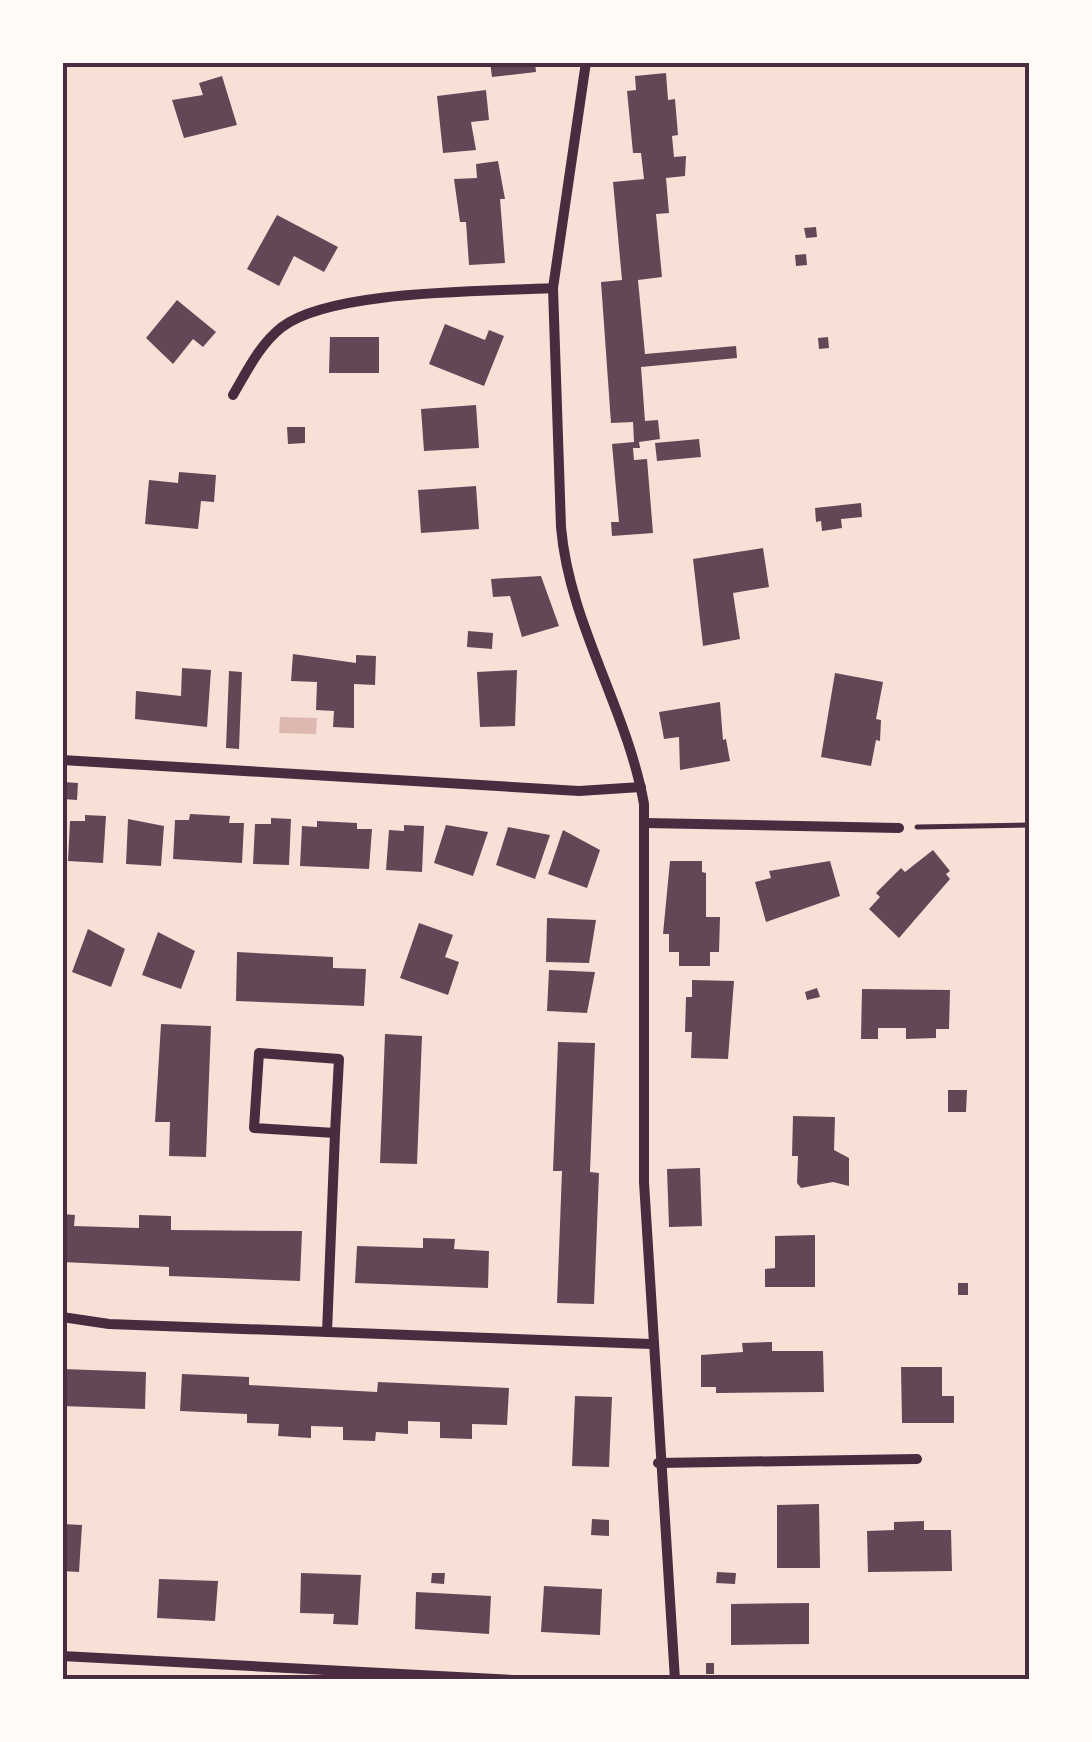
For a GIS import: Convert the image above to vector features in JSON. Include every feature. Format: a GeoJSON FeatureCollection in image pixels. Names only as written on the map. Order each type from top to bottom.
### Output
{"type":"FeatureCollection","features":[{"type":"Feature","properties":{"kind":"street"},"geometry":{"type":"LineString","coordinates":[[586,62],[553,288],[562,546],[641,787],[645,823],[644,1182],[658,1463],[675,1680]]}},
{"type":"Feature","properties":{"kind":"street"},"geometry":{"type":"LineString","coordinates":[[233,395],[274,334],[295,318],[321,308],[354,302],[553,288]]}},
{"type":"Feature","properties":{"kind":"street"},"geometry":{"type":"LineString","coordinates":[[62,760],[579,791],[641,787]]}},
{"type":"Feature","properties":{"kind":"street"},"geometry":{"type":"LineString","coordinates":[[645,823],[899,828]]}},
{"type":"Feature","properties":{"kind":"street"},"geometry":{"type":"LineString","coordinates":[[327,1332],[339,1059],[259,1053],[254,1128],[334,1133]]}},
{"type":"Feature","properties":{"kind":"street"},"geometry":{"type":"LineString","coordinates":[[62,1317],[109,1324],[651,1344]]}},
{"type":"Feature","properties":{"kind":"street"},"geometry":{"type":"LineString","coordinates":[[658,1463],[916,1459]]}},
{"type":"Feature","properties":{"kind":"street"},"geometry":{"type":"LineString","coordinates":[[62,1656],[513,1680]]}},
{"type":"Feature","properties":{"kind":"path"},"geometry":{"type":"LineString","coordinates":[[899,828],[1030,825]]}},
{"type":"Feature","properties":{"kind":"shaded area"},"geometry":{"type":"Polygon","coordinates":[[[280,717],[317,718],[316,734],[279,733],[280,717]]]}},
{"type":"Feature","properties":{"kind":"building"},"geometry":{"type":"Polygon","coordinates":[[[490,62],[535,62],[536,72],[492,77],[490,62]]]}},
{"type":"Feature","properties":{"kind":"building"},"geometry":{"type":"Polygon","coordinates":[[[666,73],[668,100],[675,99],[678,135],[672,136],[674,157],[686,156],[685,176],[666,178],[669,213],[656,214],[662,277],[638,280],[645,354],[736,346],[737,358],[641,367],[645,421],[658,420],[660,439],[639,442],[640,448],[633,448],[634,460],[647,459],[653,533],[612,536],[611,522],[619,522],[612,444],[634,442],[633,422],[611,423],[601,282],[622,280],[613,182],[644,179],[641,153],[633,153],[627,91],[636,90],[635,76],[666,73]]]}},
{"type":"Feature","properties":{"kind":"building"},"geometry":{"type":"Polygon","coordinates":[[[222,76],[237,125],[184,138],[172,100],[203,95],[199,83],[222,76]]]}},
{"type":"Feature","properties":{"kind":"building"},"geometry":{"type":"Polygon","coordinates":[[[486,90],[489,120],[471,122],[476,150],[443,153],[437,96],[486,90]]]}},
{"type":"Feature","properties":{"kind":"building"},"geometry":{"type":"Polygon","coordinates":[[[498,161],[505,199],[500,199],[505,263],[469,265],[466,222],[460,222],[454,179],[477,178],[476,164],[498,161]]]}},
{"type":"Feature","properties":{"kind":"building"},"geometry":{"type":"Polygon","coordinates":[[[277,215],[338,247],[324,272],[294,256],[279,286],[247,269],[277,215]]]}},
{"type":"Feature","properties":{"kind":"building"},"geometry":{"type":"Polygon","coordinates":[[[816,227],[817,237],[806,238],[804,228],[816,227]]]}},
{"type":"Feature","properties":{"kind":"building"},"geometry":{"type":"Polygon","coordinates":[[[806,254],[807,265],[796,266],[795,255],[806,254]]]}},
{"type":"Feature","properties":{"kind":"building"},"geometry":{"type":"Polygon","coordinates":[[[177,300],[216,332],[203,347],[193,339],[173,364],[146,338],[177,300]]]}},
{"type":"Feature","properties":{"kind":"building"},"geometry":{"type":"Polygon","coordinates":[[[445,324],[485,340],[489,330],[504,336],[484,386],[429,364],[445,324]]]}},
{"type":"Feature","properties":{"kind":"building"},"geometry":{"type":"Polygon","coordinates":[[[330,337],[379,337],[379,373],[329,373],[330,337]]]}},
{"type":"Feature","properties":{"kind":"building"},"geometry":{"type":"Polygon","coordinates":[[[828,337],[829,348],[819,349],[818,338],[828,337]]]}},
{"type":"Feature","properties":{"kind":"building"},"geometry":{"type":"Polygon","coordinates":[[[476,405],[479,448],[424,451],[421,409],[476,405]]]}},
{"type":"Feature","properties":{"kind":"building"},"geometry":{"type":"Polygon","coordinates":[[[287,427],[305,427],[305,443],[288,444],[287,427]]]}},
{"type":"Feature","properties":{"kind":"building"},"geometry":{"type":"Polygon","coordinates":[[[699,439],[701,457],[657,461],[655,443],[699,439]]]}},
{"type":"Feature","properties":{"kind":"building"},"geometry":{"type":"Polygon","coordinates":[[[179,472],[216,475],[214,502],[201,501],[198,529],[145,524],[149,480],[178,483],[179,472]]]}},
{"type":"Feature","properties":{"kind":"building"},"geometry":{"type":"Polygon","coordinates":[[[476,486],[479,529],[421,533],[418,490],[476,486]]]}},
{"type":"Feature","properties":{"kind":"building"},"geometry":{"type":"Polygon","coordinates":[[[861,503],[862,517],[841,519],[842,528],[822,531],[821,521],[816,522],[815,508],[861,503]]]}},
{"type":"Feature","properties":{"kind":"building"},"geometry":{"type":"Polygon","coordinates":[[[763,548],[769,587],[733,593],[740,639],[703,646],[693,559],[763,548]]]}},
{"type":"Feature","properties":{"kind":"building"},"geometry":{"type":"Polygon","coordinates":[[[541,576],[559,626],[522,637],[510,596],[493,597],[491,579],[541,576]]]}},
{"type":"Feature","properties":{"kind":"building"},"geometry":{"type":"Polygon","coordinates":[[[468,631],[493,633],[492,649],[467,647],[468,631]]]}},
{"type":"Feature","properties":{"kind":"building"},"geometry":{"type":"Polygon","coordinates":[[[293,654],[356,663],[356,655],[376,656],[375,685],[354,684],[354,728],[333,727],[334,711],[316,710],[317,682],[291,681],[293,654]]]}},
{"type":"Feature","properties":{"kind":"building"},"geometry":{"type":"Polygon","coordinates":[[[182,668],[211,670],[207,727],[135,719],[136,691],[181,696],[182,668]]]}},
{"type":"Feature","properties":{"kind":"building"},"geometry":{"type":"Polygon","coordinates":[[[517,670],[515,726],[480,727],[477,672],[517,670]]]}},
{"type":"Feature","properties":{"kind":"building"},"geometry":{"type":"Polygon","coordinates":[[[229,671],[242,672],[239,749],[226,748],[229,671]]]}},
{"type":"Feature","properties":{"kind":"building"},"geometry":{"type":"Polygon","coordinates":[[[835,673],[883,682],[876,719],[881,720],[880,741],[876,740],[871,766],[821,757],[835,673]]]}},
{"type":"Feature","properties":{"kind":"building"},"geometry":{"type":"Polygon","coordinates":[[[720,702],[723,740],[726,739],[730,761],[680,770],[679,737],[664,739],[659,712],[720,702]]]}},
{"type":"Feature","properties":{"kind":"building"},"geometry":{"type":"Polygon","coordinates":[[[62,782],[78,783],[77,800],[62,799],[62,782]]]}},
{"type":"Feature","properties":{"kind":"building"},"geometry":{"type":"Polygon","coordinates":[[[190,814],[230,816],[229,823],[244,823],[242,863],[173,859],[175,820],[189,820],[190,814]]]}},
{"type":"Feature","properties":{"kind":"building"},"geometry":{"type":"Polygon","coordinates":[[[85,815],[106,816],[103,863],[68,861],[70,821],[85,821],[85,815]]]}},
{"type":"Feature","properties":{"kind":"building"},"geometry":{"type":"Polygon","coordinates":[[[271,818],[291,819],[289,865],[253,864],[255,824],[271,824],[271,818]]]}},
{"type":"Feature","properties":{"kind":"building"},"geometry":{"type":"Polygon","coordinates":[[[128,819],[164,826],[161,866],[126,864],[128,819]]]}},
{"type":"Feature","properties":{"kind":"building"},"geometry":{"type":"Polygon","coordinates":[[[317,821],[357,823],[357,829],[372,829],[369,869],[300,866],[302,826],[317,827],[317,821]]]}},
{"type":"Feature","properties":{"kind":"building"},"geometry":{"type":"Polygon","coordinates":[[[404,825],[424,826],[422,872],[386,870],[389,830],[404,831],[404,825]]]}},
{"type":"Feature","properties":{"kind":"building"},"geometry":{"type":"Polygon","coordinates":[[[446,825],[488,832],[473,876],[434,863],[446,825]]]}},
{"type":"Feature","properties":{"kind":"building"},"geometry":{"type":"Polygon","coordinates":[[[508,827],[550,835],[535,879],[496,865],[508,827]]]}},
{"type":"Feature","properties":{"kind":"building"},"geometry":{"type":"Polygon","coordinates":[[[563,830],[600,850],[587,888],[548,874],[563,830]]]}},
{"type":"Feature","properties":{"kind":"building"},"geometry":{"type":"Polygon","coordinates":[[[933,850],[950,871],[946,874],[950,879],[899,938],[869,909],[880,897],[876,893],[901,868],[905,872],[933,850]]]}},
{"type":"Feature","properties":{"kind":"building"},"geometry":{"type":"Polygon","coordinates":[[[670,861],[702,861],[702,872],[706,873],[706,917],[720,917],[719,952],[710,952],[710,966],[679,966],[679,952],[669,952],[669,934],[663,934],[670,861]]]}},
{"type":"Feature","properties":{"kind":"building"},"geometry":{"type":"Polygon","coordinates":[[[830,861],[840,896],[766,922],[755,882],[771,878],[769,871],[830,861]]]}},
{"type":"Feature","properties":{"kind":"building"},"geometry":{"type":"Polygon","coordinates":[[[547,918],[596,920],[589,963],[546,962],[547,918]]]}},
{"type":"Feature","properties":{"kind":"building"},"geometry":{"type":"Polygon","coordinates":[[[419,923],[453,935],[445,957],[459,962],[448,995],[400,978],[419,923]]]}},
{"type":"Feature","properties":{"kind":"building"},"geometry":{"type":"Polygon","coordinates":[[[88,929],[125,949],[111,987],[72,972],[88,929]]]}},
{"type":"Feature","properties":{"kind":"building"},"geometry":{"type":"Polygon","coordinates":[[[158,932],[195,951],[181,989],[142,975],[158,932]]]}},
{"type":"Feature","properties":{"kind":"building"},"geometry":{"type":"Polygon","coordinates":[[[237,952],[333,957],[333,968],[366,969],[364,1006],[236,1001],[237,952]]]}},
{"type":"Feature","properties":{"kind":"building"},"geometry":{"type":"Polygon","coordinates":[[[549,970],[595,972],[587,1013],[547,1011],[549,970]]]}},
{"type":"Feature","properties":{"kind":"building"},"geometry":{"type":"Polygon","coordinates":[[[692,980],[734,981],[728,1059],[691,1058],[692,1032],[685,1032],[686,997],[692,997],[692,980]]]}},
{"type":"Feature","properties":{"kind":"building"},"geometry":{"type":"Polygon","coordinates":[[[817,988],[820,997],[807,1000],[805,992],[817,988]]]}},
{"type":"Feature","properties":{"kind":"building"},"geometry":{"type":"Polygon","coordinates":[[[862,989],[950,990],[949,1029],[936,1029],[936,1038],[906,1039],[906,1028],[878,1028],[878,1039],[861,1039],[862,989]]]}},
{"type":"Feature","properties":{"kind":"building"},"geometry":{"type":"Polygon","coordinates":[[[161,1024],[211,1026],[206,1157],[169,1156],[170,1122],[155,1122],[161,1024]]]}},
{"type":"Feature","properties":{"kind":"building"},"geometry":{"type":"Polygon","coordinates":[[[385,1034],[422,1036],[417,1164],[380,1163],[385,1034]]]}},
{"type":"Feature","properties":{"kind":"building"},"geometry":{"type":"Polygon","coordinates":[[[558,1042],[595,1043],[590,1172],[599,1173],[594,1304],[557,1303],[562,1171],[553,1171],[558,1042]]]}},
{"type":"Feature","properties":{"kind":"building"},"geometry":{"type":"Polygon","coordinates":[[[948,1090],[967,1090],[966,1112],[948,1112],[948,1090]]]}},
{"type":"Feature","properties":{"kind":"building"},"geometry":{"type":"Polygon","coordinates":[[[793,1116],[835,1117],[834,1150],[849,1158],[849,1186],[833,1182],[801,1188],[797,1183],[798,1156],[792,1156],[793,1116]]]}},
{"type":"Feature","properties":{"kind":"building"},"geometry":{"type":"Polygon","coordinates":[[[700,1168],[702,1226],[669,1227],[667,1169],[700,1168]]]}},
{"type":"Feature","properties":{"kind":"building"},"geometry":{"type":"Polygon","coordinates":[[[62,1214],[75,1215],[74,1226],[139,1228],[139,1215],[171,1216],[171,1230],[302,1231],[300,1281],[169,1276],[169,1267],[62,1262],[62,1214]]]}},
{"type":"Feature","properties":{"kind":"building"},"geometry":{"type":"Polygon","coordinates":[[[815,1235],[815,1287],[765,1287],[765,1269],[775,1268],[775,1236],[815,1235]]]}},
{"type":"Feature","properties":{"kind":"building"},"geometry":{"type":"Polygon","coordinates":[[[423,1238],[455,1239],[454,1249],[489,1251],[488,1288],[355,1283],[357,1246],[423,1248],[423,1238]]]}},
{"type":"Feature","properties":{"kind":"building"},"geometry":{"type":"Polygon","coordinates":[[[958,1283],[968,1283],[968,1295],[958,1295],[958,1283]]]}},
{"type":"Feature","properties":{"kind":"building"},"geometry":{"type":"Polygon","coordinates":[[[772,1342],[772,1351],[823,1351],[824,1392],[716,1393],[716,1387],[701,1387],[701,1355],[743,1352],[742,1343],[772,1342]]]}},
{"type":"Feature","properties":{"kind":"building"},"geometry":{"type":"Polygon","coordinates":[[[901,1367],[942,1367],[942,1396],[954,1396],[954,1423],[902,1423],[901,1367]]]}},
{"type":"Feature","properties":{"kind":"building"},"geometry":{"type":"Polygon","coordinates":[[[62,1369],[146,1372],[145,1409],[62,1406],[62,1369]]]}},
{"type":"Feature","properties":{"kind":"building"},"geometry":{"type":"Polygon","coordinates":[[[182,1374],[249,1377],[249,1385],[377,1392],[378,1382],[509,1388],[507,1425],[472,1424],[472,1439],[440,1438],[440,1422],[408,1421],[408,1434],[376,1432],[375,1441],[343,1440],[343,1427],[311,1426],[311,1438],[278,1436],[279,1424],[247,1423],[247,1414],[180,1411],[182,1374]]]}},
{"type":"Feature","properties":{"kind":"building"},"geometry":{"type":"Polygon","coordinates":[[[575,1396],[612,1397],[609,1467],[572,1466],[575,1396]]]}},
{"type":"Feature","properties":{"kind":"building"},"geometry":{"type":"Polygon","coordinates":[[[819,1504],[820,1568],[777,1568],[777,1505],[819,1504]]]}},
{"type":"Feature","properties":{"kind":"building"},"geometry":{"type":"Polygon","coordinates":[[[592,1519],[609,1520],[609,1536],[591,1535],[592,1519]]]}},
{"type":"Feature","properties":{"kind":"building"},"geometry":{"type":"Polygon","coordinates":[[[924,1521],[924,1530],[951,1530],[952,1571],[868,1572],[867,1531],[894,1530],[894,1522],[924,1521]]]}},
{"type":"Feature","properties":{"kind":"building"},"geometry":{"type":"Polygon","coordinates":[[[62,1524],[82,1525],[79,1572],[62,1571],[62,1524]]]}},
{"type":"Feature","properties":{"kind":"building"},"geometry":{"type":"Polygon","coordinates":[[[717,1572],[736,1573],[735,1584],[716,1583],[717,1572]]]}},
{"type":"Feature","properties":{"kind":"building"},"geometry":{"type":"Polygon","coordinates":[[[301,1573],[361,1575],[358,1625],[333,1624],[334,1614],[300,1613],[301,1573]]]}},
{"type":"Feature","properties":{"kind":"building"},"geometry":{"type":"Polygon","coordinates":[[[432,1573],[445,1573],[444,1584],[431,1583],[432,1573]]]}},
{"type":"Feature","properties":{"kind":"building"},"geometry":{"type":"Polygon","coordinates":[[[159,1579],[218,1581],[215,1621],[157,1618],[159,1579]]]}},
{"type":"Feature","properties":{"kind":"building"},"geometry":{"type":"Polygon","coordinates":[[[544,1586],[602,1589],[600,1635],[541,1632],[544,1586]]]}},
{"type":"Feature","properties":{"kind":"building"},"geometry":{"type":"Polygon","coordinates":[[[416,1592],[491,1596],[489,1634],[415,1629],[416,1592]]]}},
{"type":"Feature","properties":{"kind":"building"},"geometry":{"type":"Polygon","coordinates":[[[809,1603],[809,1644],[731,1645],[731,1604],[809,1603]]]}},
{"type":"Feature","properties":{"kind":"building"},"geometry":{"type":"Polygon","coordinates":[[[706,1663],[714,1663],[714,1674],[706,1674],[706,1663]]]}}]}
